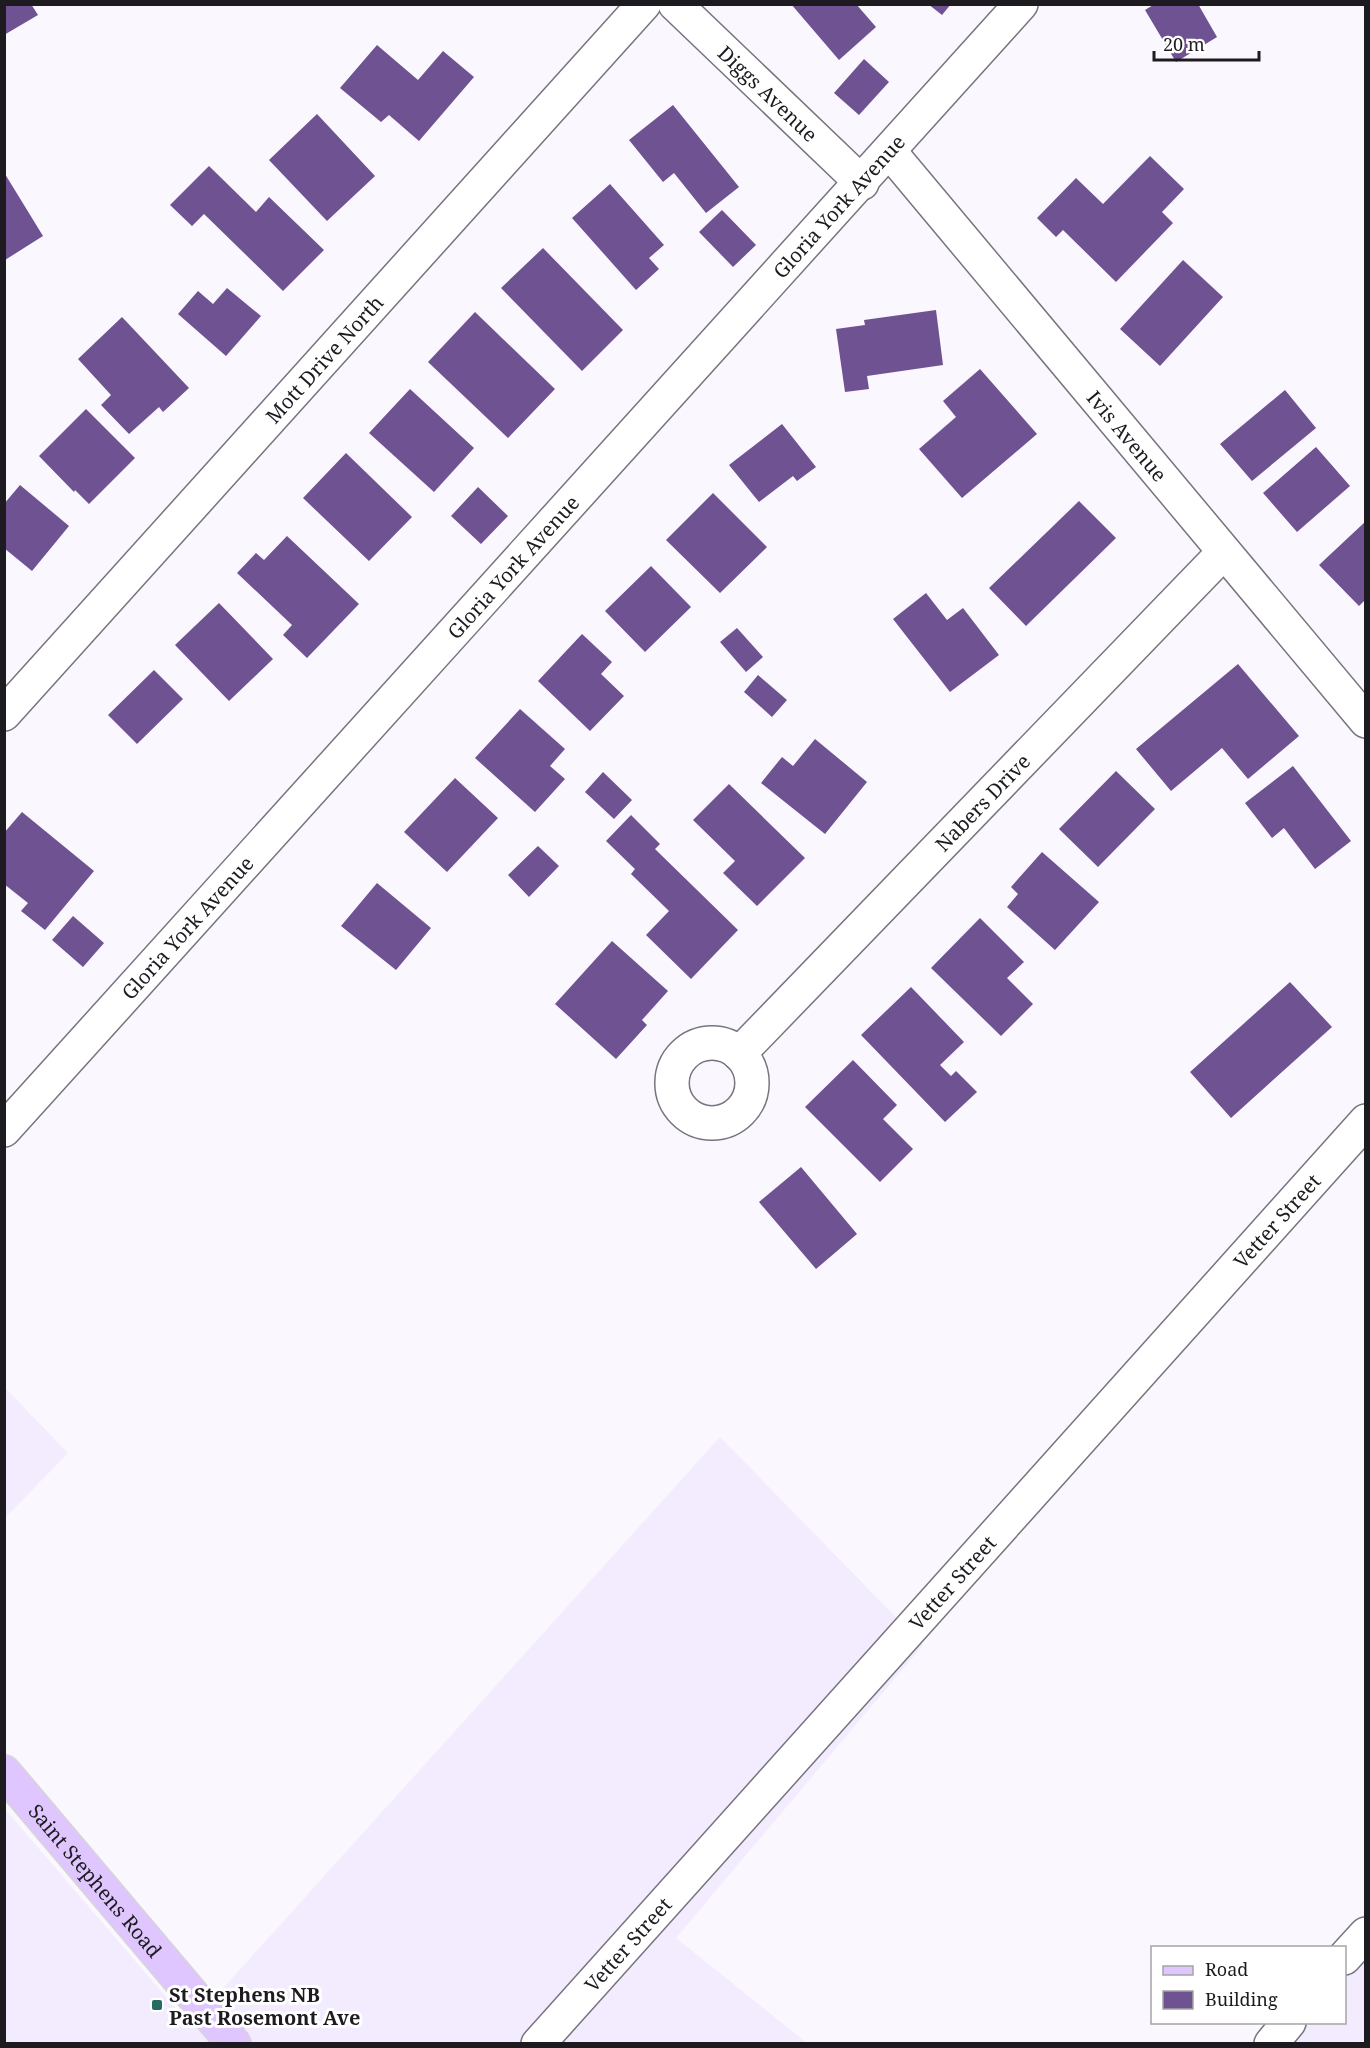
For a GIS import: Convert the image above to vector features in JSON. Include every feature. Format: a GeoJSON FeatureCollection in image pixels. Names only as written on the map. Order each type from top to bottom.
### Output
{"type":"FeatureCollection","features":[{"type":"Feature","properties":{"kind":"main road","name":"Saint Stephens Road"},"geometry":{"type":"LineString","coordinates":[[10,1789],[234,2043]]}},
{"type":"Feature","properties":{"kind":"street","name":"Mott Drive North"},"geometry":{"type":"LineString","coordinates":[[4,714],[644,4]]}},
{"type":"Feature","properties":{"kind":"street","name":"Diggs Avenue"},"geometry":{"type":"LineString","coordinates":[[675,4],[862,183]]}},
{"type":"Feature","properties":{"kind":"street","name":"Gloria York Avenue"},"geometry":{"type":"LineString","coordinates":[[4,1130],[890,152],[1021,4]]}},
{"type":"Feature","properties":{"kind":"street","name":"Ivis Avenue"},"geometry":{"type":"LineString","coordinates":[[890,152],[1365,721]]}},
{"type":"Feature","properties":{"kind":"street","name":"Nabers Drive"},"geometry":{"type":"LineString","coordinates":[[739,1054],[1224,552]]}},
{"type":"Feature","properties":{"kind":"street","name":"Vetter Street"},"geometry":{"type":"LineString","coordinates":[[538,2043],[1365,1121]]}},
{"type":"Feature","properties":{"kind":"street"},"geometry":{"type":"LineString","coordinates":[[1346,1957],[1365,1934]]}},
{"type":"Feature","properties":{"kind":"street"},"geometry":{"type":"LineString","coordinates":[[1271,2043],[1287,2024]]}},
{"type":"Feature","properties":{"kind":"shaded area"},"geometry":{"type":"Polygon","coordinates":[[[5,1388],[68,1453],[5,1518],[5,1388]]]}},
{"type":"Feature","properties":{"kind":"shaded area"},"geometry":{"type":"Polygon","coordinates":[[[720,1437],[923,1645],[676,1938],[807,2043],[5,2043],[4,1808],[190,2025],[720,1437]]]}},
{"type":"Feature","properties":{"kind":"shaded area"},"geometry":{"type":"Polygon","coordinates":[[[1365,1950],[1365,2043],[1285,2044],[1302,2024],[1346,2024],[1346,1973],[1365,1950]]]}},
{"type":"Feature","properties":{"kind":"building"},"geometry":{"type":"Polygon","coordinates":[[[4,4],[31,4],[38,15],[4,35],[4,4]]]}},
{"type":"Feature","properties":{"kind":"building"},"geometry":{"type":"Polygon","coordinates":[[[791,4],[856,4],[876,27],[839,60],[791,4]]]}},
{"type":"Feature","properties":{"kind":"building"},"geometry":{"type":"Polygon","coordinates":[[[928,4],[951,4],[942,15],[928,4]]]}},
{"type":"Feature","properties":{"kind":"building"},"geometry":{"type":"Polygon","coordinates":[[[1155,4],[1198,4],[1217,37],[1176,62],[1145,10],[1155,4]]]}},
{"type":"Feature","properties":{"kind":"building"},"geometry":{"type":"Polygon","coordinates":[[[377,45],[418,80],[443,51],[474,77],[419,141],[389,115],[381,122],[340,88],[377,45]]]}},
{"type":"Feature","properties":{"kind":"building"},"geometry":{"type":"Polygon","coordinates":[[[864,59],[889,82],[859,115],[834,93],[864,59]]]}},
{"type":"Feature","properties":{"kind":"building"},"geometry":{"type":"Polygon","coordinates":[[[673,105],[739,187],[706,213],[674,173],[663,182],[629,140],[673,105]]]}},
{"type":"Feature","properties":{"kind":"building"},"geometry":{"type":"Polygon","coordinates":[[[317,114],[375,176],[327,221],[269,160],[317,114]]]}},
{"type":"Feature","properties":{"kind":"building"},"geometry":{"type":"Polygon","coordinates":[[[1150,156],[1184,189],[1162,212],[1173,223],[1116,282],[1063,230],[1056,237],[1037,218],[1076,178],[1103,204],[1150,156]]]}},
{"type":"Feature","properties":{"kind":"building"},"geometry":{"type":"Polygon","coordinates":[[[209,166],[256,212],[269,197],[324,250],[283,291],[204,214],[192,226],[170,205],[209,166]]]}},
{"type":"Feature","properties":{"kind":"building"},"geometry":{"type":"Polygon","coordinates":[[[5,174],[43,236],[5,260],[5,174]]]}},
{"type":"Feature","properties":{"kind":"building"},"geometry":{"type":"Polygon","coordinates":[[[610,184],[664,245],[649,258],[659,269],[636,290],[572,218],[610,184]]]}},
{"type":"Feature","properties":{"kind":"building"},"geometry":{"type":"Polygon","coordinates":[[[722,210],[756,245],[733,267],[699,232],[722,210]]]}},
{"type":"Feature","properties":{"kind":"building"},"geometry":{"type":"Polygon","coordinates":[[[543,248],[623,330],[582,371],[501,288],[543,248]]]}},
{"type":"Feature","properties":{"kind":"building"},"geometry":{"type":"Polygon","coordinates":[[[1183,260],[1223,297],[1160,366],[1120,329],[1183,260]]]}},
{"type":"Feature","properties":{"kind":"building"},"geometry":{"type":"Polygon","coordinates":[[[227,288],[261,316],[226,356],[178,314],[198,291],[213,304],[227,288]]]}},
{"type":"Feature","properties":{"kind":"building"},"geometry":{"type":"Polygon","coordinates":[[[936,310],[943,365],[867,376],[869,389],[845,392],[836,329],[865,325],[864,320],[936,310]]]}},
{"type":"Feature","properties":{"kind":"building"},"geometry":{"type":"Polygon","coordinates":[[[475,312],[555,389],[508,438],[428,362],[475,312]]]}},
{"type":"Feature","properties":{"kind":"building"},"geometry":{"type":"Polygon","coordinates":[[[122,317],[189,388],[163,412],[159,407],[129,434],[101,405],[111,395],[78,359],[122,317]]]}},
{"type":"Feature","properties":{"kind":"building"},"geometry":{"type":"Polygon","coordinates":[[[980,369],[1037,434],[962,498],[919,449],[956,417],[943,401],[980,369]]]}},
{"type":"Feature","properties":{"kind":"building"},"geometry":{"type":"Polygon","coordinates":[[[410,389],[474,448],[434,492],[369,433],[410,389]]]}},
{"type":"Feature","properties":{"kind":"building"},"geometry":{"type":"Polygon","coordinates":[[[1285,390],[1316,428],[1252,481],[1220,444],[1285,390]]]}},
{"type":"Feature","properties":{"kind":"building"},"geometry":{"type":"Polygon","coordinates":[[[86,409],[135,458],[89,504],[39,456],[86,409]]]}},
{"type":"Feature","properties":{"kind":"building"},"geometry":{"type":"Polygon","coordinates":[[[782,424],[816,467],[797,481],[793,476],[759,502],[729,465],[782,424]]]}},
{"type":"Feature","properties":{"kind":"building"},"geometry":{"type":"Polygon","coordinates":[[[1316,447],[1350,486],[1297,532],[1263,493],[1316,447]]]}},
{"type":"Feature","properties":{"kind":"building"},"geometry":{"type":"Polygon","coordinates":[[[346,453],[412,517],[369,561],[303,498],[346,453]]]}},
{"type":"Feature","properties":{"kind":"building"},"geometry":{"type":"Polygon","coordinates":[[[20,485],[69,526],[32,571],[4,548],[4,504],[20,485]]]}},
{"type":"Feature","properties":{"kind":"building"},"geometry":{"type":"Polygon","coordinates":[[[478,487],[508,516],[481,544],[451,516],[478,487]]]}},
{"type":"Feature","properties":{"kind":"building"},"geometry":{"type":"Polygon","coordinates":[[[713,493],[767,547],[720,593],[666,540],[713,493]]]}},
{"type":"Feature","properties":{"kind":"building"},"geometry":{"type":"Polygon","coordinates":[[[1079,501],[1116,538],[1026,626],[989,588],[1079,501]]]}},
{"type":"Feature","properties":{"kind":"building"},"geometry":{"type":"Polygon","coordinates":[[[1366,521],[1366,599],[1359,606],[1319,565],[1366,521]]]}},
{"type":"Feature","properties":{"kind":"building"},"geometry":{"type":"Polygon","coordinates":[[[287,536],[359,604],[307,658],[283,635],[292,625],[237,573],[256,553],[264,560],[287,536]]]}},
{"type":"Feature","properties":{"kind":"building"},"geometry":{"type":"Polygon","coordinates":[[[651,566],[691,607],[645,652],[605,611],[651,566]]]}},
{"type":"Feature","properties":{"kind":"building"},"geometry":{"type":"Polygon","coordinates":[[[926,593],[947,620],[963,608],[999,655],[950,692],[893,619],[926,593]]]}},
{"type":"Feature","properties":{"kind":"building"},"geometry":{"type":"Polygon","coordinates":[[[219,603],[273,659],[229,701],[175,645],[219,603]]]}},
{"type":"Feature","properties":{"kind":"building"},"geometry":{"type":"Polygon","coordinates":[[[737,628],[763,657],[746,672],[720,642],[737,628]]]}},
{"type":"Feature","properties":{"kind":"building"},"geometry":{"type":"Polygon","coordinates":[[[582,634],[612,662],[601,674],[624,696],[590,731],[538,681],[582,634]]]}},
{"type":"Feature","properties":{"kind":"building"},"geometry":{"type":"Polygon","coordinates":[[[1238,664],[1299,736],[1248,779],[1222,748],[1171,791],[1136,749],[1238,664]]]}},
{"type":"Feature","properties":{"kind":"building"},"geometry":{"type":"Polygon","coordinates":[[[154,670],[183,699],[137,744],[108,715],[154,670]]]}},
{"type":"Feature","properties":{"kind":"building"},"geometry":{"type":"Polygon","coordinates":[[[758,675],[787,700],[772,717],[744,692],[758,675]]]}},
{"type":"Feature","properties":{"kind":"building"},"geometry":{"type":"Polygon","coordinates":[[[520,709],[565,749],[550,766],[565,779],[535,812],[475,758],[520,709]]]}},
{"type":"Feature","properties":{"kind":"building"},"geometry":{"type":"Polygon","coordinates":[[[815,739],[867,782],[825,834],[761,783],[782,757],[793,766],[815,739]]]}},
{"type":"Feature","properties":{"kind":"building"},"geometry":{"type":"Polygon","coordinates":[[[1293,766],[1351,841],[1315,869],[1284,828],[1272,838],[1245,803],[1293,766]]]}},
{"type":"Feature","properties":{"kind":"building"},"geometry":{"type":"Polygon","coordinates":[[[1116,771],[1155,809],[1098,867],[1059,829],[1116,771]]]}},
{"type":"Feature","properties":{"kind":"building"},"geometry":{"type":"Polygon","coordinates":[[[603,772],[632,800],[614,819],[585,792],[603,772]]]}},
{"type":"Feature","properties":{"kind":"building"},"geometry":{"type":"Polygon","coordinates":[[[455,778],[498,818],[447,872],[404,832],[455,778]]]}},
{"type":"Feature","properties":{"kind":"building"},"geometry":{"type":"Polygon","coordinates":[[[729,784],[805,858],[757,906],[723,873],[735,861],[693,820],[729,784]]]}},
{"type":"Feature","properties":{"kind":"building"},"geometry":{"type":"Polygon","coordinates":[[[22,812],[94,871],[45,930],[21,911],[28,903],[4,884],[4,833],[22,812]]]}},
{"type":"Feature","properties":{"kind":"building"},"geometry":{"type":"Polygon","coordinates":[[[631,815],[660,844],[655,849],[738,930],[691,979],[646,935],[669,911],[631,874],[635,869],[606,841],[631,815]]]}},
{"type":"Feature","properties":{"kind":"building"},"geometry":{"type":"Polygon","coordinates":[[[538,846],[559,866],[529,897],[508,875],[538,846]]]}},
{"type":"Feature","properties":{"kind":"building"},"geometry":{"type":"Polygon","coordinates":[[[1042,852],[1099,902],[1055,950],[1007,907],[1018,894],[1011,887],[1042,852]]]}},
{"type":"Feature","properties":{"kind":"building"},"geometry":{"type":"Polygon","coordinates":[[[377,883],[431,928],[396,970],[341,926],[377,883]]]}},
{"type":"Feature","properties":{"kind":"building"},"geometry":{"type":"Polygon","coordinates":[[[73,916],[104,943],[83,967],[52,940],[73,916]]]}},
{"type":"Feature","properties":{"kind":"building"},"geometry":{"type":"Polygon","coordinates":[[[980,918],[1024,962],[1007,978],[1033,1004],[1001,1036],[931,968],[980,918]]]}},
{"type":"Feature","properties":{"kind":"building"},"geometry":{"type":"Polygon","coordinates":[[[612,941],[668,991],[642,1020],[647,1025],[616,1059],[555,1004],[612,941]]]}},
{"type":"Feature","properties":{"kind":"building"},"geometry":{"type":"Polygon","coordinates":[[[1290,982],[1332,1027],[1231,1118],[1190,1072],[1290,982]]]}},
{"type":"Feature","properties":{"kind":"building"},"geometry":{"type":"Polygon","coordinates":[[[911,987],[964,1042],[940,1065],[951,1076],[956,1071],[977,1092],[945,1122],[861,1035],[911,987]]]}},
{"type":"Feature","properties":{"kind":"building"},"geometry":{"type":"Polygon","coordinates":[[[853,1060],[897,1105],[883,1119],[913,1149],[880,1182],[805,1107],[853,1060]]]}},
{"type":"Feature","properties":{"kind":"building"},"geometry":{"type":"Polygon","coordinates":[[[801,1167],[857,1234],[816,1269],[759,1202],[801,1167]]]}},
{"type":"Feature","properties":{"kind":"place","name":"St Stephens NB Past Rosemont Ave"},"geometry":{"type":"Point","coordinates":[157,2005]}}]}
